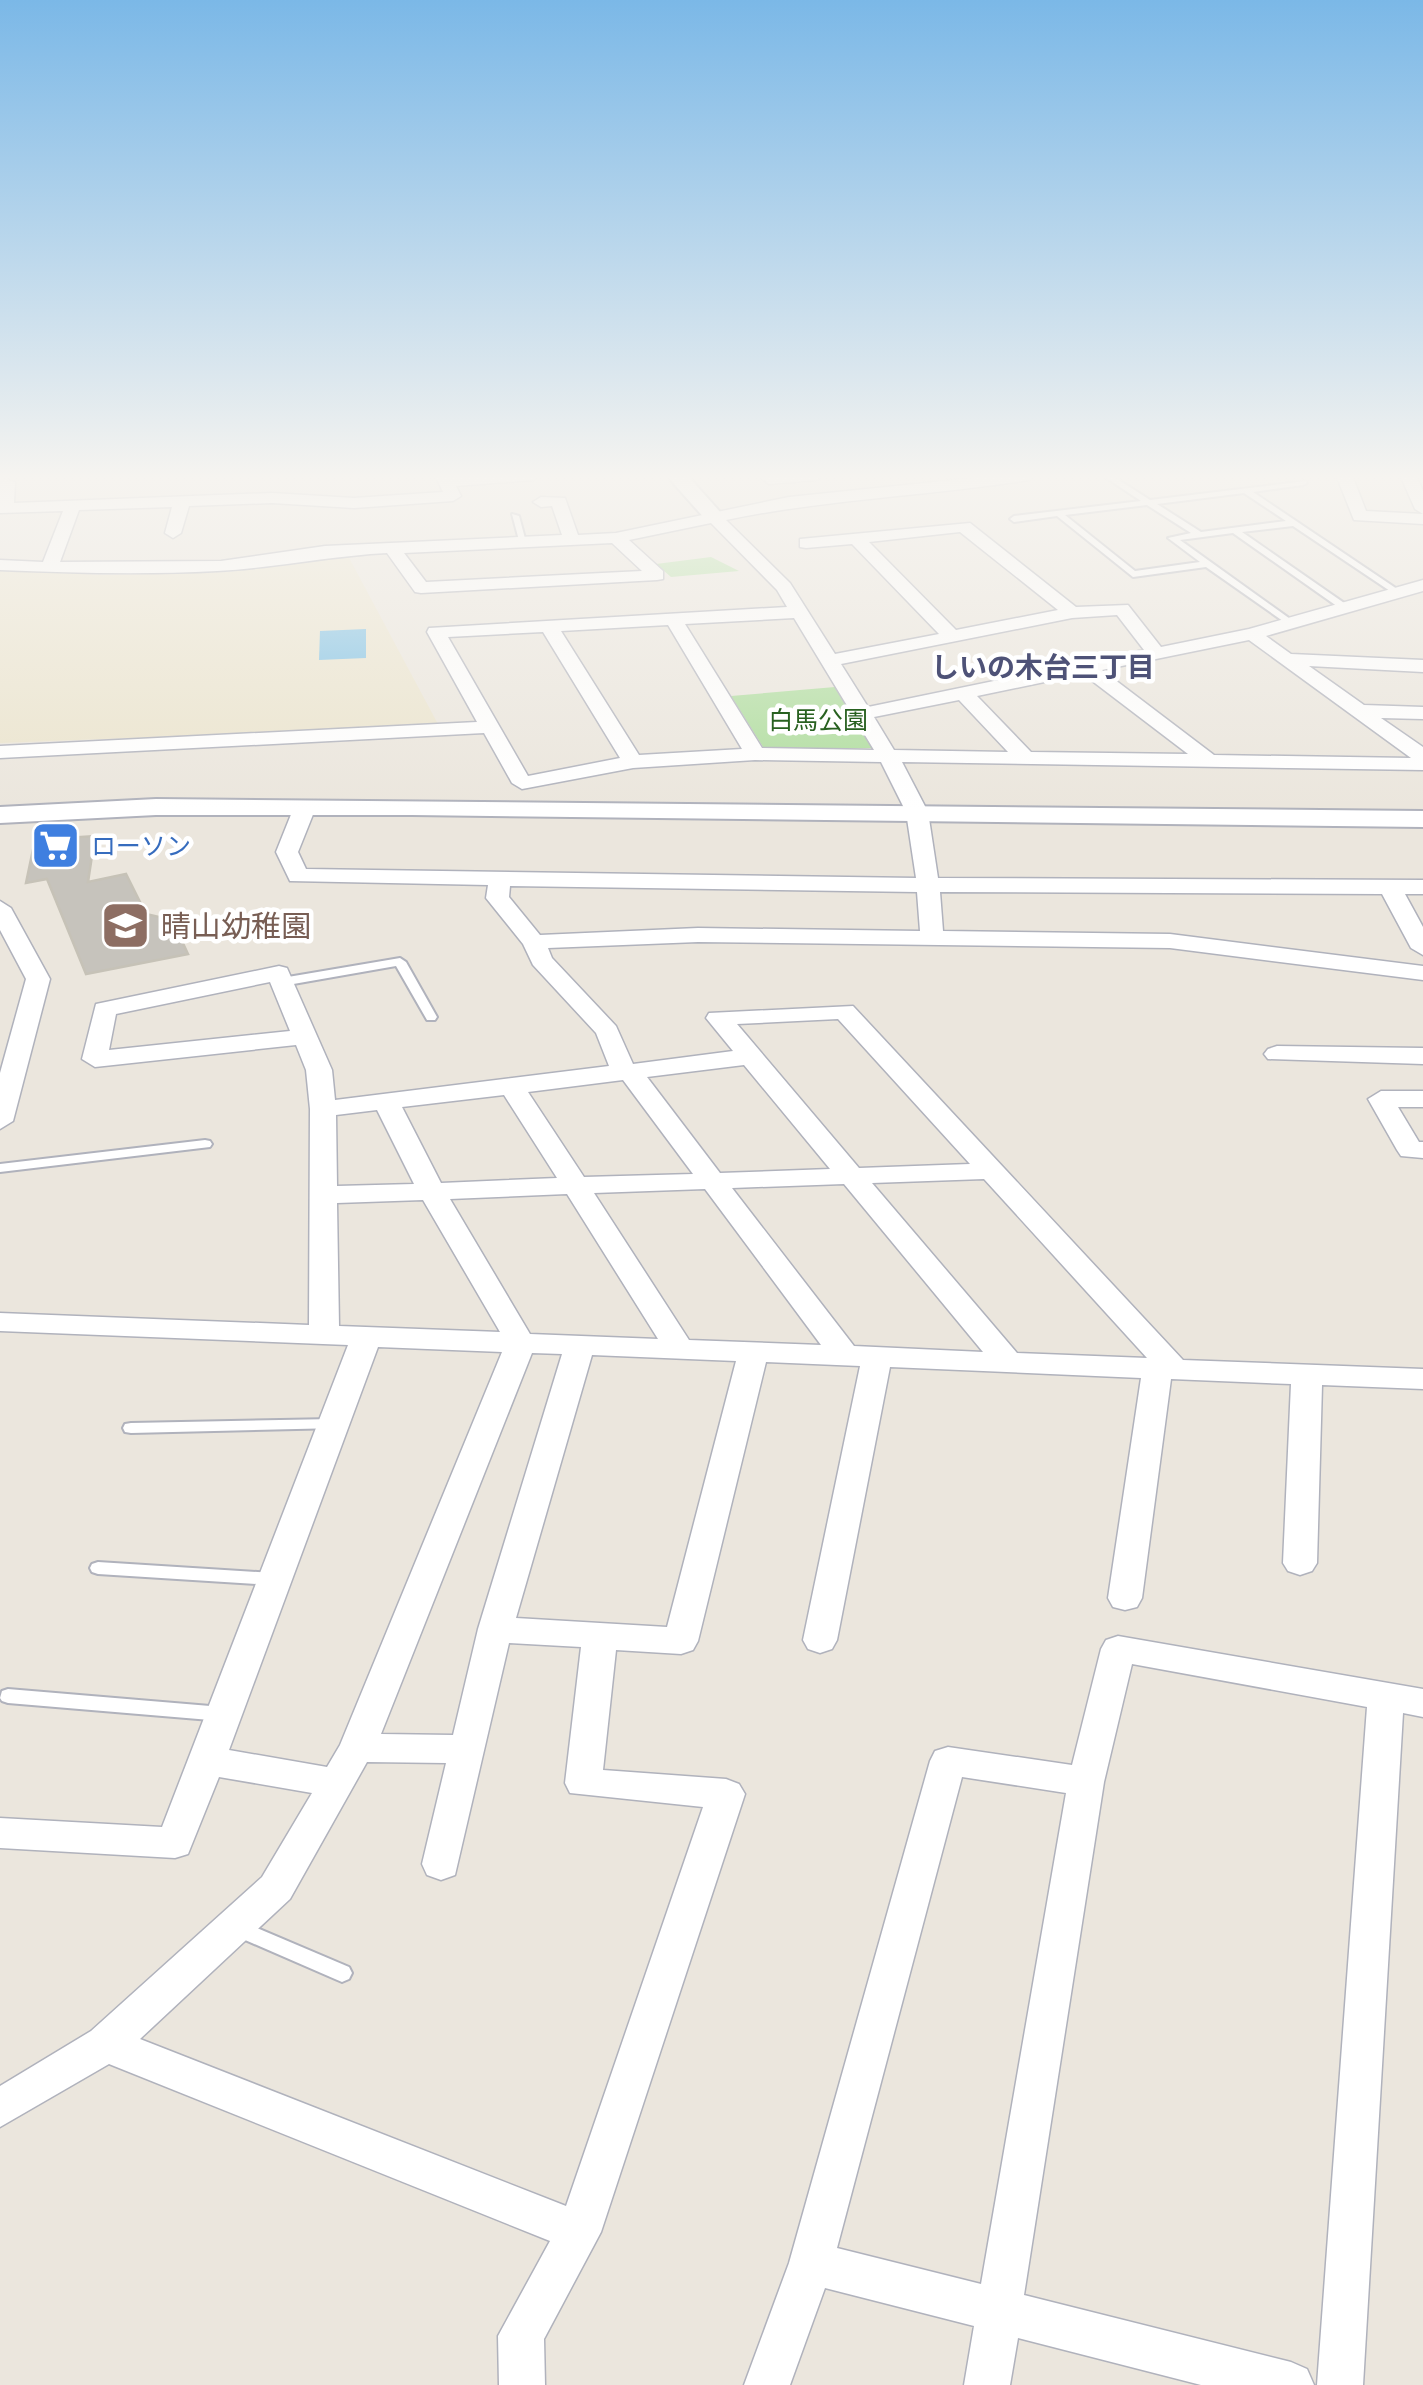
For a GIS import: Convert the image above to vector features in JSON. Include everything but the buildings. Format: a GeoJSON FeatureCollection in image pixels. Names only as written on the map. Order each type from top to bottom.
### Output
{"type":"FeatureCollection","features":[{"type":"Feature","properties":{"kind":"street"},"geometry":{"type":"LineString","coordinates":[[420,586],[454,586]]}},
{"type":"Feature","properties":{"kind":"street"},"geometry":{"type":"LineString","coordinates":[[783,586],[888,756],[917,812],[932,937]]}},
{"type":"Feature","properties":{"kind":"street"},"geometry":{"type":"LineString","coordinates":[[903,586],[953,638]]}},
{"type":"Feature","properties":{"kind":"street"},"geometry":{"type":"LineString","coordinates":[[1040,586],[1072,612]]}},
{"type":"Feature","properties":{"kind":"street"},"geometry":{"type":"LineString","coordinates":[[862,714],[1252,634],[1417,586]]}},
{"type":"Feature","properties":{"kind":"street"},"geometry":{"type":"LineString","coordinates":[[830,661],[1072,612],[1122,609],[1156,654]]}},
{"type":"Feature","properties":{"kind":"street"},"geometry":{"type":"LineString","coordinates":[[800,612],[436,632],[522,783],[633,762],[755,754],[1212,763],[1423,760]]}},
{"type":"Feature","properties":{"kind":"street"},"geometry":{"type":"LineString","coordinates":[[674,620],[755,754]]}},
{"type":"Feature","properties":{"kind":"street"},"geometry":{"type":"LineString","coordinates":[[549,626],[633,762]]}},
{"type":"Feature","properties":{"kind":"street"},"geometry":{"type":"LineString","coordinates":[[1252,634],[1423,760]]}},
{"type":"Feature","properties":{"kind":"street"},"geometry":{"type":"LineString","coordinates":[[1287,660],[1423,666]]}},
{"type":"Feature","properties":{"kind":"street"},"geometry":{"type":"LineString","coordinates":[[1087,668],[1212,763]]}},
{"type":"Feature","properties":{"kind":"street"},"geometry":{"type":"LineString","coordinates":[[963,693],[1024,757]]}},
{"type":"Feature","properties":{"kind":"street"},"geometry":{"type":"LineString","coordinates":[[1360,711],[1423,713]]}},
{"type":"Feature","properties":{"kind":"street"},"geometry":{"type":"LineString","coordinates":[[0,752],[488,727]]}},
{"type":"Feature","properties":{"kind":"street"},"geometry":{"type":"LineString","coordinates":[[305,807],[286,852],[298,876],[1423,887]]}},
{"type":"Feature","properties":{"kind":"street"},"geometry":{"type":"LineString","coordinates":[[0,815],[136,808],[305,807],[1423,819]]}},
{"type":"Feature","properties":{"kind":"street"},"geometry":{"type":"LineString","coordinates":[[500,880],[496,898],[534,942],[541,960],[607,1030],[626,1072],[843,1353]]}},
{"type":"Feature","properties":{"kind":"street"},"geometry":{"type":"LineString","coordinates":[[1390,887],[1423,948]]}},
{"type":"Feature","properties":{"kind":"street"},"geometry":{"type":"LineString","coordinates":[[0,908],[38,979],[10,1056],[0,1121]]}},
{"type":"Feature","properties":{"kind":"street"},"geometry":{"type":"LineString","coordinates":[[534,942],[698,935],[1170,941],[1423,973]]}},
{"type":"Feature","properties":{"kind":"street"},"geometry":{"type":"LineString","coordinates":[[306,1038],[95,1059],[105,1009],[279,973],[306,1038],[318,1070],[323,1109],[324,1333]]}},
{"type":"Feature","properties":{"kind":"street"},"geometry":{"type":"LineString","coordinates":[[1010,1364],[718,1018],[844,1012],[1167,1371]]}},
{"type":"Feature","properties":{"kind":"street"},"geometry":{"type":"LineString","coordinates":[[1277,1054],[1423,1056]]}},
{"type":"Feature","properties":{"kind":"street"},"geometry":{"type":"LineString","coordinates":[[323,1109],[750,1057]]}},
{"type":"Feature","properties":{"kind":"street"},"geometry":{"type":"LineString","coordinates":[[511,1085],[678,1346]]}},
{"type":"Feature","properties":{"kind":"street"},"geometry":{"type":"LineString","coordinates":[[1423,1100],[1381,1099],[1410,1150],[1423,1150]]}},
{"type":"Feature","properties":{"kind":"street"},"geometry":{"type":"LineString","coordinates":[[385,1100],[432,1192],[521,1343]]}},
{"type":"Feature","properties":{"kind":"street"},"geometry":{"type":"LineString","coordinates":[[325,1196],[989,1171]]}},
{"type":"Feature","properties":{"kind":"street"},"geometry":{"type":"LineString","coordinates":[[0,1322],[579,1347],[678,1346],[1167,1371],[1423,1379]]}},
{"type":"Feature","properties":{"kind":"street"},"geometry":{"type":"LineString","coordinates":[[0,1833],[175,1843],[367,1336]]}},
{"type":"Feature","properties":{"kind":"street"},"geometry":{"type":"LineString","coordinates":[[0,2108],[106,2044],[276,1888],[357,1748],[521,1343]]}},
{"type":"Feature","properties":{"kind":"street"},"geometry":{"type":"LineString","coordinates":[[441,1864],[495,1629],[579,1347]]}},
{"type":"Feature","properties":{"kind":"street"},"geometry":{"type":"LineString","coordinates":[[495,1629],[681,1641],[754,1350]]}},
{"type":"Feature","properties":{"kind":"street"},"geometry":{"type":"LineString","coordinates":[[820,1640],[877,1356]]}},
{"type":"Feature","properties":{"kind":"street"},"geometry":{"type":"LineString","coordinates":[[1125,1598],[1167,1371]]}},
{"type":"Feature","properties":{"kind":"street"},"geometry":{"type":"LineString","coordinates":[[1300,1564],[1307,1375]]}},
{"type":"Feature","properties":{"kind":"street"},"geometry":{"type":"LineString","coordinates":[[522,2385],[520,2336],[579,2232],[726,1794],[583,1783],[600,1633]]}},
{"type":"Feature","properties":{"kind":"street"},"geometry":{"type":"LineString","coordinates":[[986,2385],[1002,2312],[1086,1782],[1118,1649],[1404,1700],[1340,2385]]}},
{"type":"Feature","properties":{"kind":"street"},"geometry":{"type":"LineString","coordinates":[[357,1748],[466,1750]]}},
{"type":"Feature","properties":{"kind":"street"},"geometry":{"type":"LineString","coordinates":[[206,1760],[336,1784]]}},
{"type":"Feature","properties":{"kind":"street"},"geometry":{"type":"LineString","coordinates":[[767,2385],[811,2263],[948,1762],[1086,1782]]}},
{"type":"Feature","properties":{"kind":"street"},"geometry":{"type":"LineString","coordinates":[[106,2044],[579,2232]]}},
{"type":"Feature","properties":{"kind":"street"},"geometry":{"type":"LineString","coordinates":[[811,2263],[1290,2385]]}},
{"type":"Feature","properties":{"kind":"lane"},"geometry":{"type":"LineString","coordinates":[[1239,586],[1290,623]]}},
{"type":"Feature","properties":{"kind":"lane"},"geometry":{"type":"LineString","coordinates":[[1314,586],[1344,607]]}},
{"type":"Feature","properties":{"kind":"lane"},"geometry":{"type":"LineString","coordinates":[[1389,586],[1396,591]]}},
{"type":"Feature","properties":{"kind":"lane"},"geometry":{"type":"LineString","coordinates":[[282,982],[400,962],[431,1018]]}},
{"type":"Feature","properties":{"kind":"lane"},"geometry":{"type":"LineString","coordinates":[[0,1168],[204,1144]]}},
{"type":"Feature","properties":{"kind":"lane"},"geometry":{"type":"LineString","coordinates":[[131,1428],[333,1424]]}},
{"type":"Feature","properties":{"kind":"lane"},"geometry":{"type":"LineString","coordinates":[[98,1568],[274,1579]]}},
{"type":"Feature","properties":{"kind":"lane"},"geometry":{"type":"LineString","coordinates":[[8,1696],[223,1714]]}},
{"type":"Feature","properties":{"kind":"lane"},"geometry":{"type":"LineString","coordinates":[[235,1927],[342,1973]]}},
{"type":"Feature","properties":{"kind":"shaded area"},"geometry":{"type":"Polygon","coordinates":[[[0,586],[364,586],[439,726],[0,743],[0,586]]]}},
{"type":"Feature","properties":{"kind":"green space","name":"白馬公園"},"geometry":{"type":"Polygon","coordinates":[[[835,687],[872,748],[773,751],[763,747],[731,696],[835,687]]]}},
{"type":"Feature","properties":{"kind":"water"},"geometry":{"type":"Polygon","coordinates":[[[366,629],[366,658],[319,660],[320,631],[366,629]]]}},
{"type":"Feature","properties":{"kind":"place","name":"ローソン"},"geometry":{"type":"Point","coordinates":[56,846]}},
{"type":"Feature","properties":{"kind":"place","name":"晴山幼稚園"},"geometry":{"type":"Point","coordinates":[126,926]}},
{"type":"Feature","properties":{"kind":"district","name":"しいの木台三丁目"},"geometry":{"type":"Point","coordinates":[1043,667]}}]}
